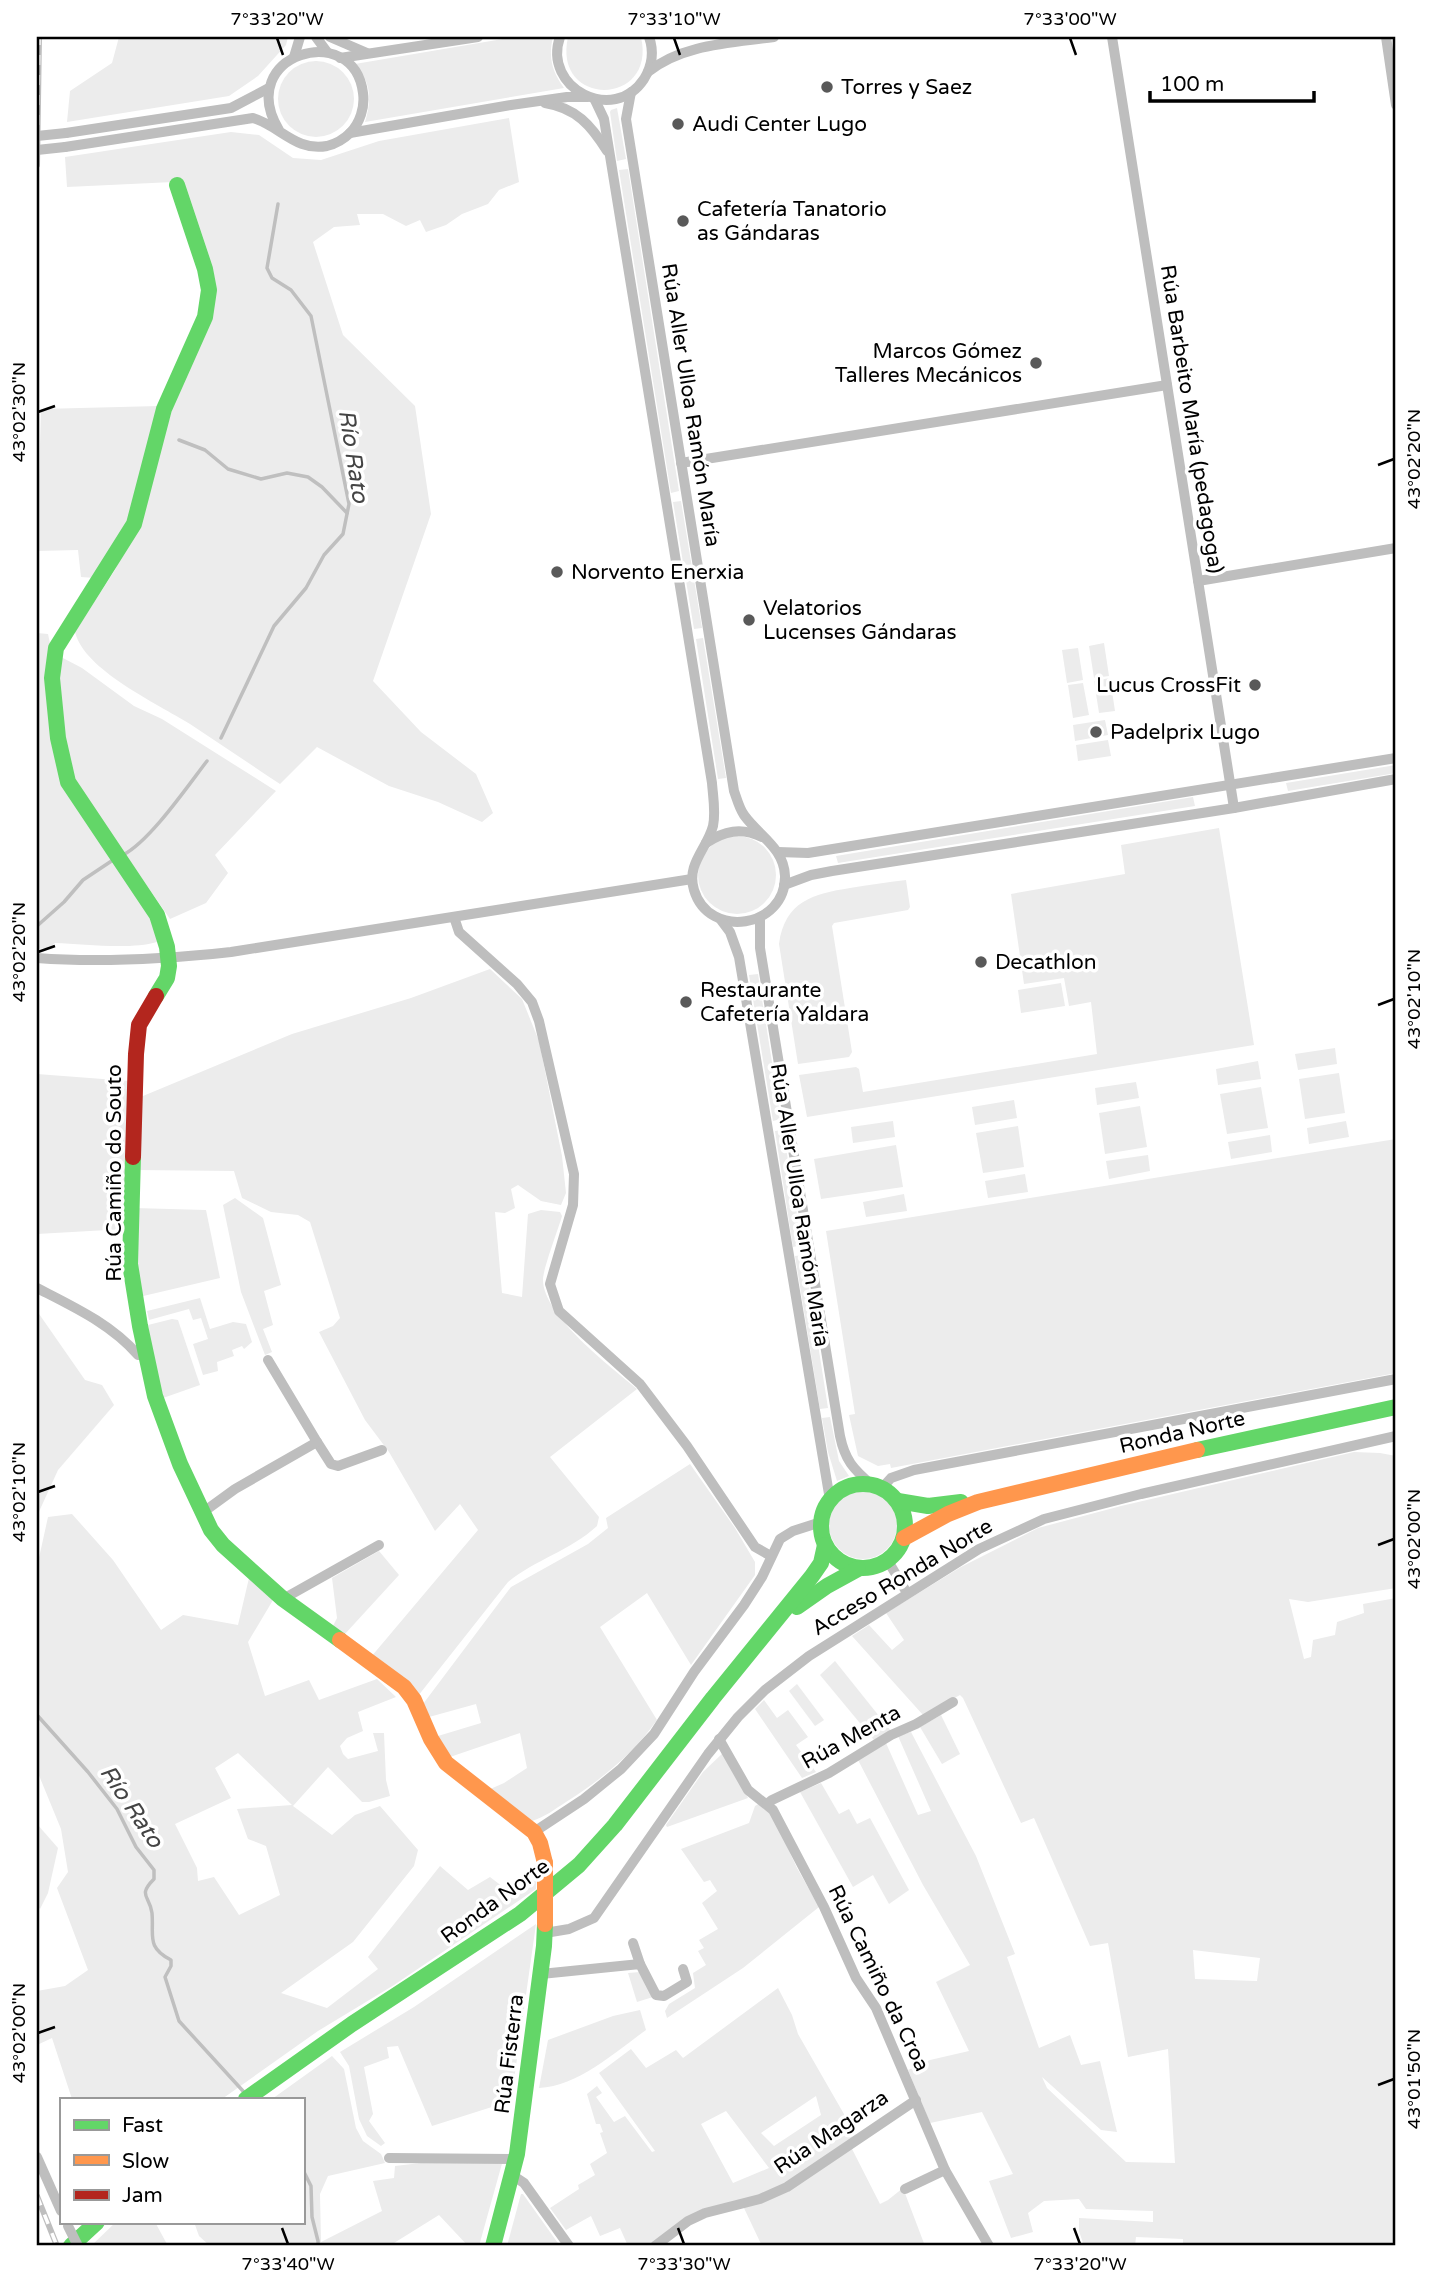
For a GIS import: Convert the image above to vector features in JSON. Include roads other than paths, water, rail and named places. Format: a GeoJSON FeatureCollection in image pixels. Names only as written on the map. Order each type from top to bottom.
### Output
{"type":"FeatureCollection","features":[{"type":"Feature","properties":{"kind":"main road"},"geometry":{"type":"LineString","coordinates":[[168,958],[158,915],[68,782],[58,738],[52,678],[56,648],[134,524],[164,409],[205,317],[209,290],[205,269],[177,185]]}},
{"type":"Feature","properties":{"kind":"main road","name":"Rúa Camiño do Souto"},"geometry":{"type":"LineString","coordinates":[[168,958],[167,978],[139,1025],[135,1054],[130,1264],[156,1400],[180,1464],[211,1530],[223,1545],[283,1599],[404,1687],[414,1700],[431,1739],[446,1763],[534,1832]]}},
{"type":"Feature","properties":{"kind":"main road","name":"Ronda Norte"},"geometry":{"type":"LineString","coordinates":[[776,1623],[827,1586],[859,1569],[874,1568],[888,1561],[901,1547],[904,1538],[948,1514],[978,1502],[1231,1442],[1396,1407]]}},
{"type":"Feature","properties":{"kind":"main road"},"geometry":{"type":"LineString","coordinates":[[859,1569],[845,1565],[833,1557],[821,1534],[824,1510],[830,1500],[849,1486],[877,1486],[898,1501],[905,1519],[904,1538]]}},
{"type":"Feature","properties":{"kind":"main road","name":"Ronda Norte"},"geometry":{"type":"LineString","coordinates":[[898,1501],[928,1506],[978,1502]]}},
{"type":"Feature","properties":{"kind":"main road","name":"Ronda Norte"},"geometry":{"type":"LineString","coordinates":[[247,2098],[352,2024],[520,1914],[579,1865],[776,1623],[817,1569],[825,1545]]}},
{"type":"Feature","properties":{"kind":"main road","name":"Rúa Fisterra"},"geometry":{"type":"LineString","coordinates":[[493,2246],[516,2159],[541,1974],[545,1929],[545,1863],[534,1832]]}},
{"type":"Feature","properties":{"kind":"main road"},"geometry":{"type":"LineString","coordinates":[[71,2246],[95,2224]]}},
{"type":"Feature","properties":{"kind":"street"},"geometry":{"type":"LineString","coordinates":[[294,57],[300,37]]}},
{"type":"Feature","properties":{"kind":"street"},"geometry":{"type":"LineString","coordinates":[[317,37],[327,52]]}},
{"type":"Feature","properties":{"kind":"street"},"geometry":{"type":"LineString","coordinates":[[330,37],[370,54]]}},
{"type":"Feature","properties":{"kind":"street"},"geometry":{"type":"LineString","coordinates":[[340,58],[478,37]]}},
{"type":"Feature","properties":{"kind":"street"},"geometry":{"type":"LineString","coordinates":[[560,37],[557,53],[562,75],[578,92],[592,99]]}},
{"type":"Feature","properties":{"kind":"street"},"geometry":{"type":"LineString","coordinates":[[37,150],[253,118],[267,122],[298,144],[308,147],[331,145],[350,133],[535,102],[567,97],[614,99],[631,92],[648,72],[652,53],[649,37]]}},
{"type":"Feature","properties":{"kind":"street"},"geometry":{"type":"LineString","coordinates":[[648,72],[669,58],[699,48],[775,37]]}},
{"type":"Feature","properties":{"kind":"street","name":"Rúa Barbeito María (pedagoga)"},"geometry":{"type":"LineString","coordinates":[[1112,37],[1234,808]]}},
{"type":"Feature","properties":{"kind":"street"},"geometry":{"type":"LineString","coordinates":[[1386,37],[1396,105]]}},
{"type":"Feature","properties":{"kind":"street"},"geometry":{"type":"LineString","coordinates":[[279,130],[271,118],[269,88],[278,70],[294,57],[315,51],[327,52],[340,58],[358,75],[362,87],[362,111],[350,133]]}},
{"type":"Feature","properties":{"kind":"street"},"geometry":{"type":"LineString","coordinates":[[37,136],[231,108],[269,88]]}},
{"type":"Feature","properties":{"kind":"street","name":"Rúa Aller Ulloa Ramón María"},"geometry":{"type":"LineString","coordinates":[[631,92],[626,119],[734,791],[745,816],[778,852]]}},
{"type":"Feature","properties":{"kind":"street","name":"Rúa Aller Ulloa Ramón María"},"geometry":{"type":"LineString","coordinates":[[592,99],[604,119],[712,783],[715,816],[706,843],[695,860],[693,888],[699,902],[709,913],[721,920],[730,932],[739,957],[830,1500]]}},
{"type":"Feature","properties":{"kind":"street"},"geometry":{"type":"LineString","coordinates":[[535,102],[556,105],[576,115],[595,131],[610,156]]}},
{"type":"Feature","properties":{"kind":"street"},"geometry":{"type":"LineString","coordinates":[[681,463],[1167,385]]}},
{"type":"Feature","properties":{"kind":"street"},"geometry":{"type":"LineString","coordinates":[[1198,581],[1396,548]]}},
{"type":"Feature","properties":{"kind":"street"},"geometry":{"type":"LineString","coordinates":[[721,920],[748,922],[760,918],[772,909],[780,898],[784,885],[783,862],[778,852],[808,853],[1396,758]]}},
{"type":"Feature","properties":{"kind":"street"},"geometry":{"type":"LineString","coordinates":[[784,885],[832,871],[1234,808],[1396,779]]}},
{"type":"Feature","properties":{"kind":"street"},"geometry":{"type":"LineString","coordinates":[[706,843],[719,834],[735,830],[751,832],[765,839]]}},
{"type":"Feature","properties":{"kind":"street"},"geometry":{"type":"LineString","coordinates":[[37,958],[86,961],[231,952],[692,879]]}},
{"type":"Feature","properties":{"kind":"street"},"geometry":{"type":"LineString","coordinates":[[454,916],[459,932],[517,984],[532,1002],[539,1021],[574,1174],[573,1205],[550,1284],[559,1311],[640,1384],[687,1446],[755,1547],[771,1556]]}},
{"type":"Feature","properties":{"kind":"street","name":"Rúa Aller Ulloa Ramón María"},"geometry":{"type":"LineString","coordinates":[[760,918],[763,969],[840,1436],[846,1457],[858,1472],[877,1486]]}},
{"type":"Feature","properties":{"kind":"street"},"geometry":{"type":"LineString","coordinates":[[37,1288],[82,1310],[122,1336],[138,1355],[145,1353]]}},
{"type":"Feature","properties":{"kind":"street"},"geometry":{"type":"LineString","coordinates":[[268,1360],[331,1464],[338,1466],[382,1450]]}},
{"type":"Feature","properties":{"kind":"street"},"geometry":{"type":"LineString","coordinates":[[877,1486],[914,1470],[1396,1379]]}},
{"type":"Feature","properties":{"kind":"street"},"geometry":{"type":"LineString","coordinates":[[1393,1437],[1396,1448]]}},
{"type":"Feature","properties":{"kind":"street","name":"Acceso Ronda Norte"},"geometry":{"type":"LineString","coordinates":[[545,1929],[569,1929],[594,1918],[719,1739],[765,1690],[809,1656],[979,1549],[1044,1519],[1141,1494],[1393,1437]]}},
{"type":"Feature","properties":{"kind":"street"},"geometry":{"type":"LineString","coordinates":[[202,1513],[234,1489],[317,1442]]}},
{"type":"Feature","properties":{"kind":"street"},"geometry":{"type":"LineString","coordinates":[[534,1832],[584,1799],[621,1769],[654,1734],[694,1672],[744,1605],[762,1577],[780,1539],[793,1531],[821,1522]]}},
{"type":"Feature","properties":{"kind":"street"},"geometry":{"type":"LineString","coordinates":[[283,1599],[379,1545]]}},
{"type":"Feature","properties":{"kind":"street"},"geometry":{"type":"LineString","coordinates":[[888,1561],[907,1593]]}},
{"type":"Feature","properties":{"kind":"street","name":"Rúa Menta"},"geometry":{"type":"LineString","coordinates":[[767,1804],[829,1773],[891,1735],[953,1702]]}},
{"type":"Feature","properties":{"kind":"street","name":"Rúa Camiño da Croa"},"geometry":{"type":"LineString","coordinates":[[719,1739],[748,1790],[773,1810],[814,1887],[853,1970],[876,2008],[945,2170],[989,2246]]}},
{"type":"Feature","properties":{"kind":"street"},"geometry":{"type":"LineString","coordinates":[[633,1943],[639,1964],[656,1995],[664,1996],[687,1982],[683,1969]]}},
{"type":"Feature","properties":{"kind":"street"},"geometry":{"type":"LineString","coordinates":[[541,1974],[639,1964]]}},
{"type":"Feature","properties":{"kind":"street","name":"Rúa Magarza"},"geometry":{"type":"LineString","coordinates":[[655,2246],[688,2221],[705,2213],[760,2199],[787,2187],[916,2099]]}},
{"type":"Feature","properties":{"kind":"street"},"geometry":{"type":"LineString","coordinates":[[37,2157],[60,2209]]}},
{"type":"Feature","properties":{"kind":"street"},"geometry":{"type":"LineString","coordinates":[[389,2158],[516,2159]]}},
{"type":"Feature","properties":{"kind":"street"},"geometry":{"type":"LineString","coordinates":[[905,2189],[945,2170]]}},
{"type":"Feature","properties":{"kind":"street"},"geometry":{"type":"LineString","coordinates":[[512,2175],[524,2183],[569,2246]]}},
{"type":"Feature","properties":{"kind":"street"},"geometry":{"type":"LineString","coordinates":[[67,2224],[78,2246]]}},
{"type":"Feature","properties":{"kind":"waterway","name":"Río Rato"},"geometry":{"type":"LineString","coordinates":[[221,738],[274,626],[306,588],[324,555],[343,534],[349,504],[311,316],[291,290],[272,278],[267,268],[278,204]]}},
{"type":"Feature","properties":{"kind":"waterway"},"geometry":{"type":"LineString","coordinates":[[179,440],[205,450],[228,469],[261,479],[287,473],[308,477],[322,487],[347,513]]}},
{"type":"Feature","properties":{"kind":"waterway","name":"Río Rato"},"geometry":{"type":"LineString","coordinates":[[123,855],[156,826],[207,761]]}},
{"type":"Feature","properties":{"kind":"waterway","name":"Río Rato"},"geometry":{"type":"LineString","coordinates":[[37,926],[64,902],[83,880],[113,860]]}},
{"type":"Feature","properties":{"kind":"waterway","name":"Río Rato"},"geometry":{"type":"LineString","coordinates":[[37,1715],[117,1809],[136,1847],[154,1870],[154,1879],[145,1893],[151,1907],[153,1940],[158,1950],[171,1960],[165,1977],[179,2021],[243,2091]]}},
{"type":"Feature","properties":{"kind":"waterway","name":"Río Rato"},"geometry":{"type":"LineString","coordinates":[[304,2172],[311,2186],[312,2217],[318,2246]]}},
{"type":"Feature","properties":{"kind":"railway"},"geometry":{"type":"LineString","coordinates":[[37,165],[39,37]]}},
{"type":"Feature","properties":{"kind":"railway"},"geometry":{"type":"LineString","coordinates":[[37,2196],[57,2246]]}},
{"type":"Feature","properties":{"kind":"place","name":"Torres y Saez"},"geometry":{"type":"Point","coordinates":[827,87]}},
{"type":"Feature","properties":{"kind":"place","name":"Audi Center Lugo"},"geometry":{"type":"Point","coordinates":[678,124]}},
{"type":"Feature","properties":{"kind":"place","name":"Cafetería Tanatorio as Gándaras"},"geometry":{"type":"Point","coordinates":[683,221]}},
{"type":"Feature","properties":{"kind":"place","name":"Marcos Gómez Talleres Mecánicos"},"geometry":{"type":"Point","coordinates":[1036,363]}},
{"type":"Feature","properties":{"kind":"place","name":"Norvento Enerxia"},"geometry":{"type":"Point","coordinates":[557,572]}},
{"type":"Feature","properties":{"kind":"place","name":"Velatorios Lucenses Gándaras"},"geometry":{"type":"Point","coordinates":[749,620]}},
{"type":"Feature","properties":{"kind":"place","name":"Lucus CrossFit"},"geometry":{"type":"Point","coordinates":[1255,685]}},
{"type":"Feature","properties":{"kind":"place","name":"Padelprix Lugo"},"geometry":{"type":"Point","coordinates":[1096,732]}},
{"type":"Feature","properties":{"kind":"place","name":"Decathlon"},"geometry":{"type":"Point","coordinates":[981,962]}},
{"type":"Feature","properties":{"kind":"place","name":"Restaurante Cafetería Yaldara"},"geometry":{"type":"Point","coordinates":[686,1002]}}]}
